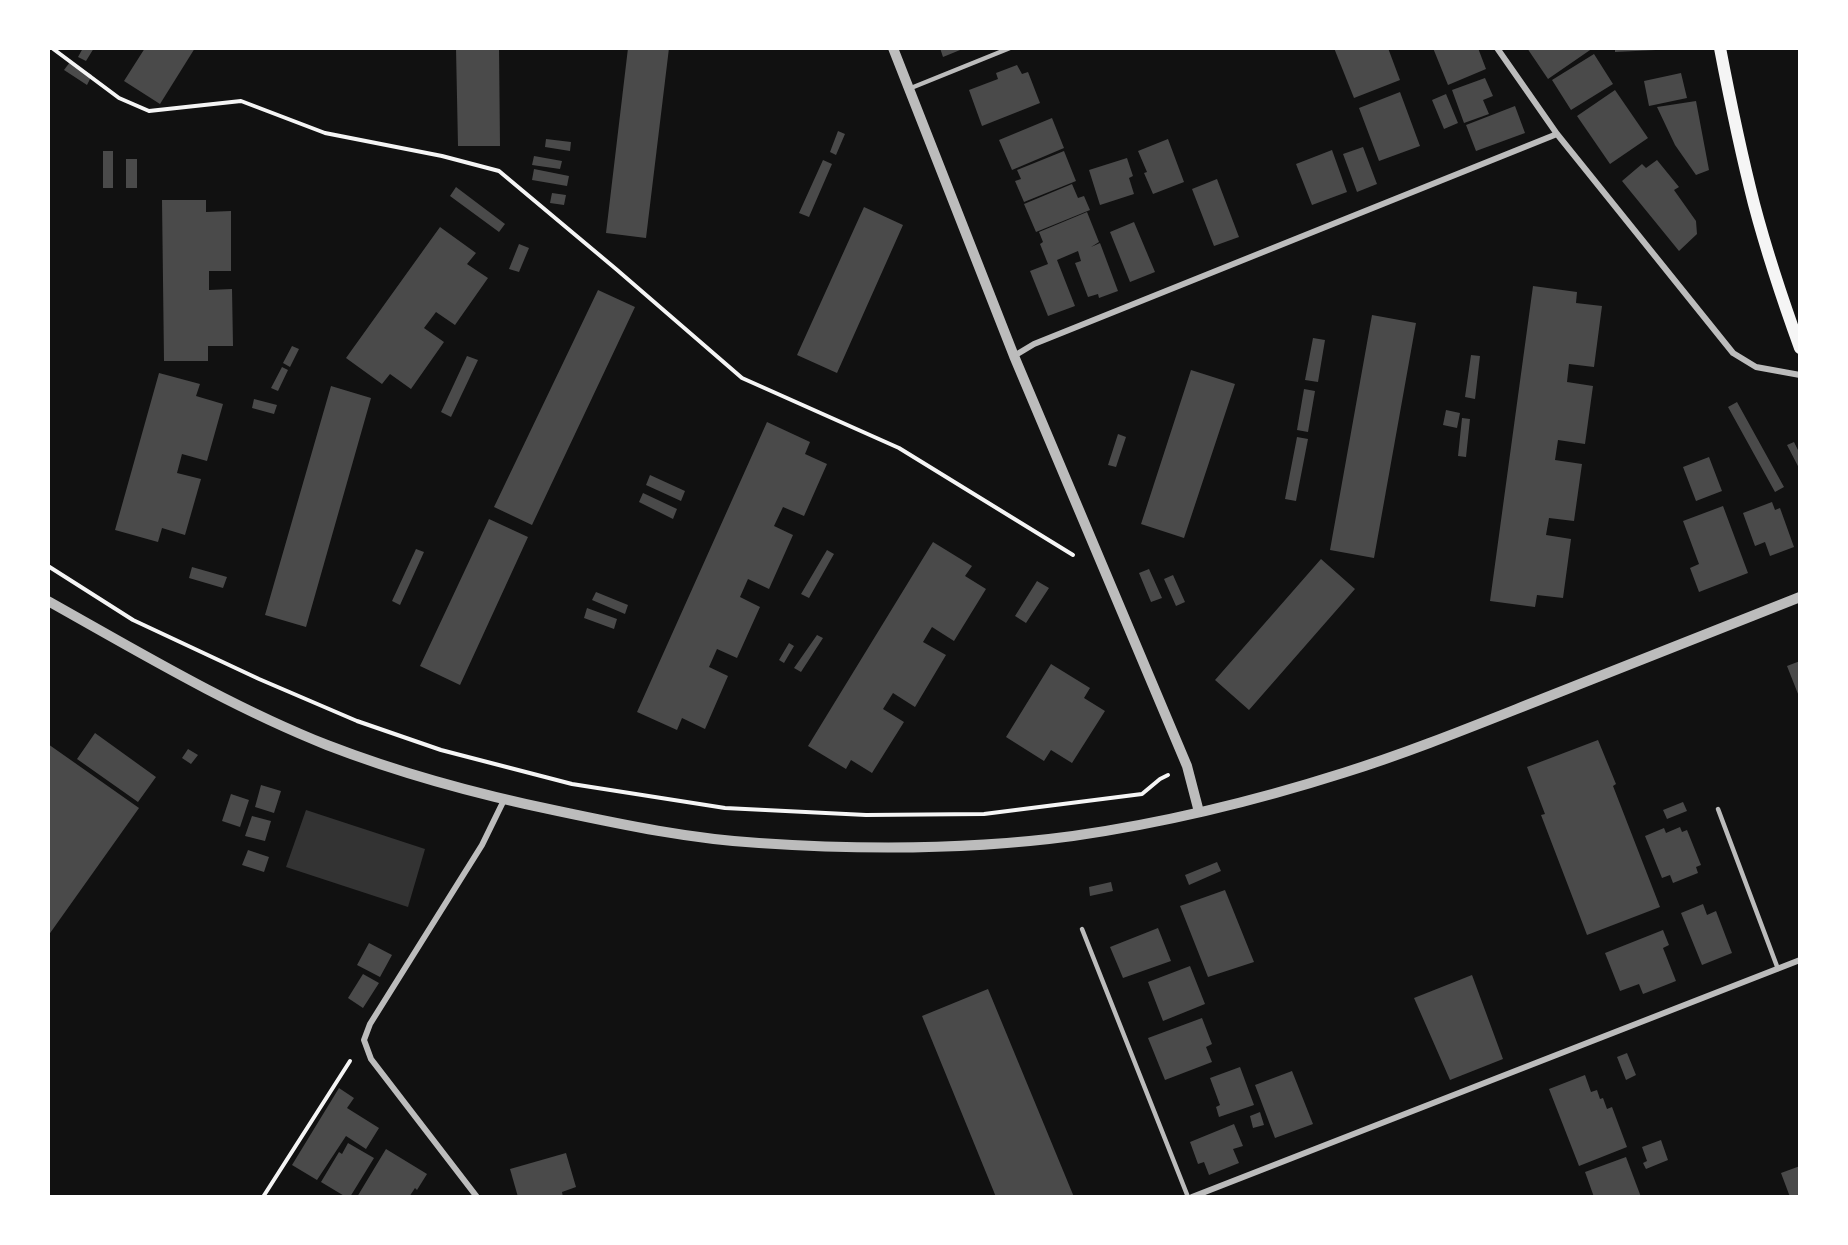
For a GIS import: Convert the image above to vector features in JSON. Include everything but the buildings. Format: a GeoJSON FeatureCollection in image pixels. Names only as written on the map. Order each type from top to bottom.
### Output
{"type":"FeatureCollection","features":[{"type":"Feature","properties":{"kind":"main road"},"geometry":{"type":"LineString","coordinates":[[1720,48],[1732,112],[1755,206],[1800,348]]}},
{"type":"Feature","properties":{"kind":"street"},"geometry":{"type":"LineString","coordinates":[[893,48],[1014,356],[1187,765],[1199,812]]}},
{"type":"Feature","properties":{"kind":"street"},"geometry":{"type":"LineString","coordinates":[[1497,48],[1557,134],[1733,353],[1756,367],[1800,375]]}},
{"type":"Feature","properties":{"kind":"street"},"geometry":{"type":"LineString","coordinates":[[1014,356],[1034,344],[1557,134]]}},
{"type":"Feature","properties":{"kind":"street"},"geometry":{"type":"LineString","coordinates":[[48,601],[246,710],[339,749],[406,772],[504,800],[640,829],[755,843],[885,848],[984,844],[1070,836],[1199,812],[1342,773],[1430,743],[1800,597]]}},
{"type":"Feature","properties":{"kind":"street"},"geometry":{"type":"LineString","coordinates":[[477,1197],[371,1059],[364,1040],[370,1024],[482,845],[504,800]]}},
{"type":"Feature","properties":{"kind":"street"},"geometry":{"type":"LineString","coordinates":[[1190,1197],[1800,960]]}},
{"type":"Feature","properties":{"kind":"lane"},"geometry":{"type":"LineString","coordinates":[[908,89],[1010,48]]}},
{"type":"Feature","properties":{"kind":"lane"},"geometry":{"type":"LineString","coordinates":[[1718,810],[1778,969]]}},
{"type":"Feature","properties":{"kind":"lane"},"geometry":{"type":"LineString","coordinates":[[1082,928],[1190,1197]]}},
{"type":"Feature","properties":{"kind":"path"},"geometry":{"type":"LineString","coordinates":[[52,48],[119,98],[149,111],[241,101],[325,133],[442,156],[499,171],[742,378],[899,448],[1106,576]]}},
{"type":"Feature","properties":{"kind":"path"},"geometry":{"type":"LineString","coordinates":[[48,566],[134,620],[259,679],[357,721],[441,750],[572,784],[725,808],[866,815],[984,814],[1142,794],[1160,779],[1187,765]]}},
{"type":"Feature","properties":{"kind":"path"},"geometry":{"type":"LineString","coordinates":[[263,1197],[364,1040]]}},
{"type":"Feature","properties":{"kind":"shaded area"},"geometry":{"type":"Polygon","coordinates":[[[306,810],[425,849],[408,907],[286,867],[306,810]]]}}]}
